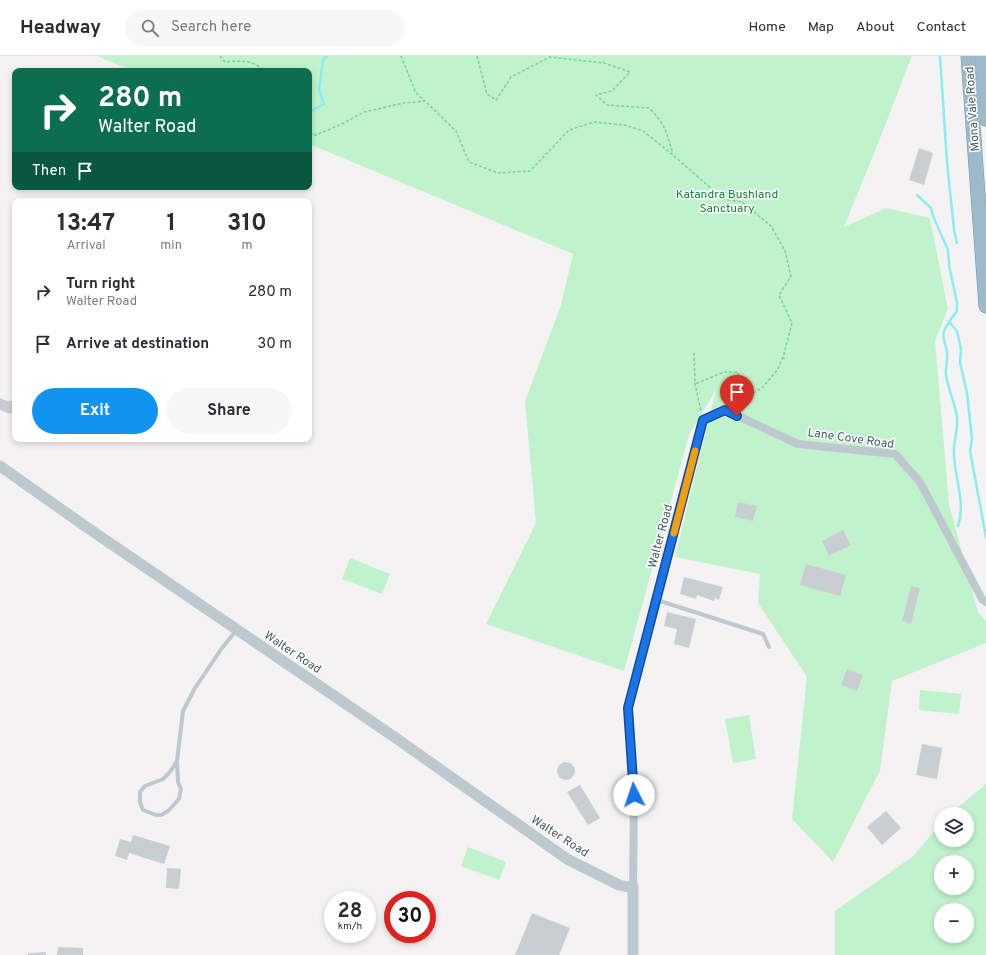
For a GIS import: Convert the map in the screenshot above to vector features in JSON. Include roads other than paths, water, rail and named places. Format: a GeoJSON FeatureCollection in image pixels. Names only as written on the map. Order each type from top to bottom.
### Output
{"type":"FeatureCollection","features":[{"type":"Feature","properties":{"kind":"highway","name":"Mona Vale Road"},"geometry":{"type":"LineString","coordinates":[[968,56],[986,306]]}},
{"type":"Feature","properties":{"kind":"highway","name":"Mona Vale Road"},"geometry":{"type":"LineString","coordinates":[[982,56],[986,119]]}},
{"type":"Feature","properties":{"kind":"street","name":"Walter Road"},"geometry":{"type":"LineString","coordinates":[[0,466],[82,524],[393,736],[567,859],[619,885],[628,887],[633,886],[634,795],[628,708],[703,420],[725,410],[798,444]]}},
{"type":"Feature","properties":{"kind":"street","name":"Lane Cove Road"},"geometry":{"type":"LineString","coordinates":[[798,444],[896,454],[920,482],[982,599],[986,602]]}},
{"type":"Feature","properties":{"kind":"street"},"geometry":{"type":"LineString","coordinates":[[633,886],[633,955]]}},
{"type":"Feature","properties":{"kind":"lane"},"geometry":{"type":"LineString","coordinates":[[657,600],[763,634],[769,647]]}},
{"type":"Feature","properties":{"kind":"lane"},"geometry":{"type":"LineString","coordinates":[[177,762],[163,779],[145,786],[140,792],[140,802],[143,810],[156,816],[161,815],[168,811],[180,799],[181,789],[178,782],[177,762],[184,711],[195,688],[222,648],[237,630]]}},
{"type":"Feature","properties":{"kind":"waterway"},"geometry":{"type":"LineString","coordinates":[[312,110],[324,104],[319,90],[323,60],[327,56]]}},
{"type":"Feature","properties":{"kind":"waterway"},"geometry":{"type":"LineString","coordinates":[[940,56],[947,162],[954,230],[957,243]]}},
{"type":"Feature","properties":{"kind":"waterway"},"geometry":{"type":"LineString","coordinates":[[917,195],[931,208],[948,250],[949,265],[957,303],[957,311],[949,322],[957,331],[961,349],[960,362],[967,393],[972,439],[970,451],[986,537]]}},
{"type":"Feature","properties":{"kind":"waterway"},"geometry":{"type":"LineString","coordinates":[[949,322],[943,335],[947,357],[946,375],[957,417],[954,457],[961,506],[958,526]]}},
{"type":"Feature","properties":{"kind":"park label","name":"Katandra Bushland Sanctuary"},"geometry":{"type":"Point","coordinates":[727,201]}}]}
